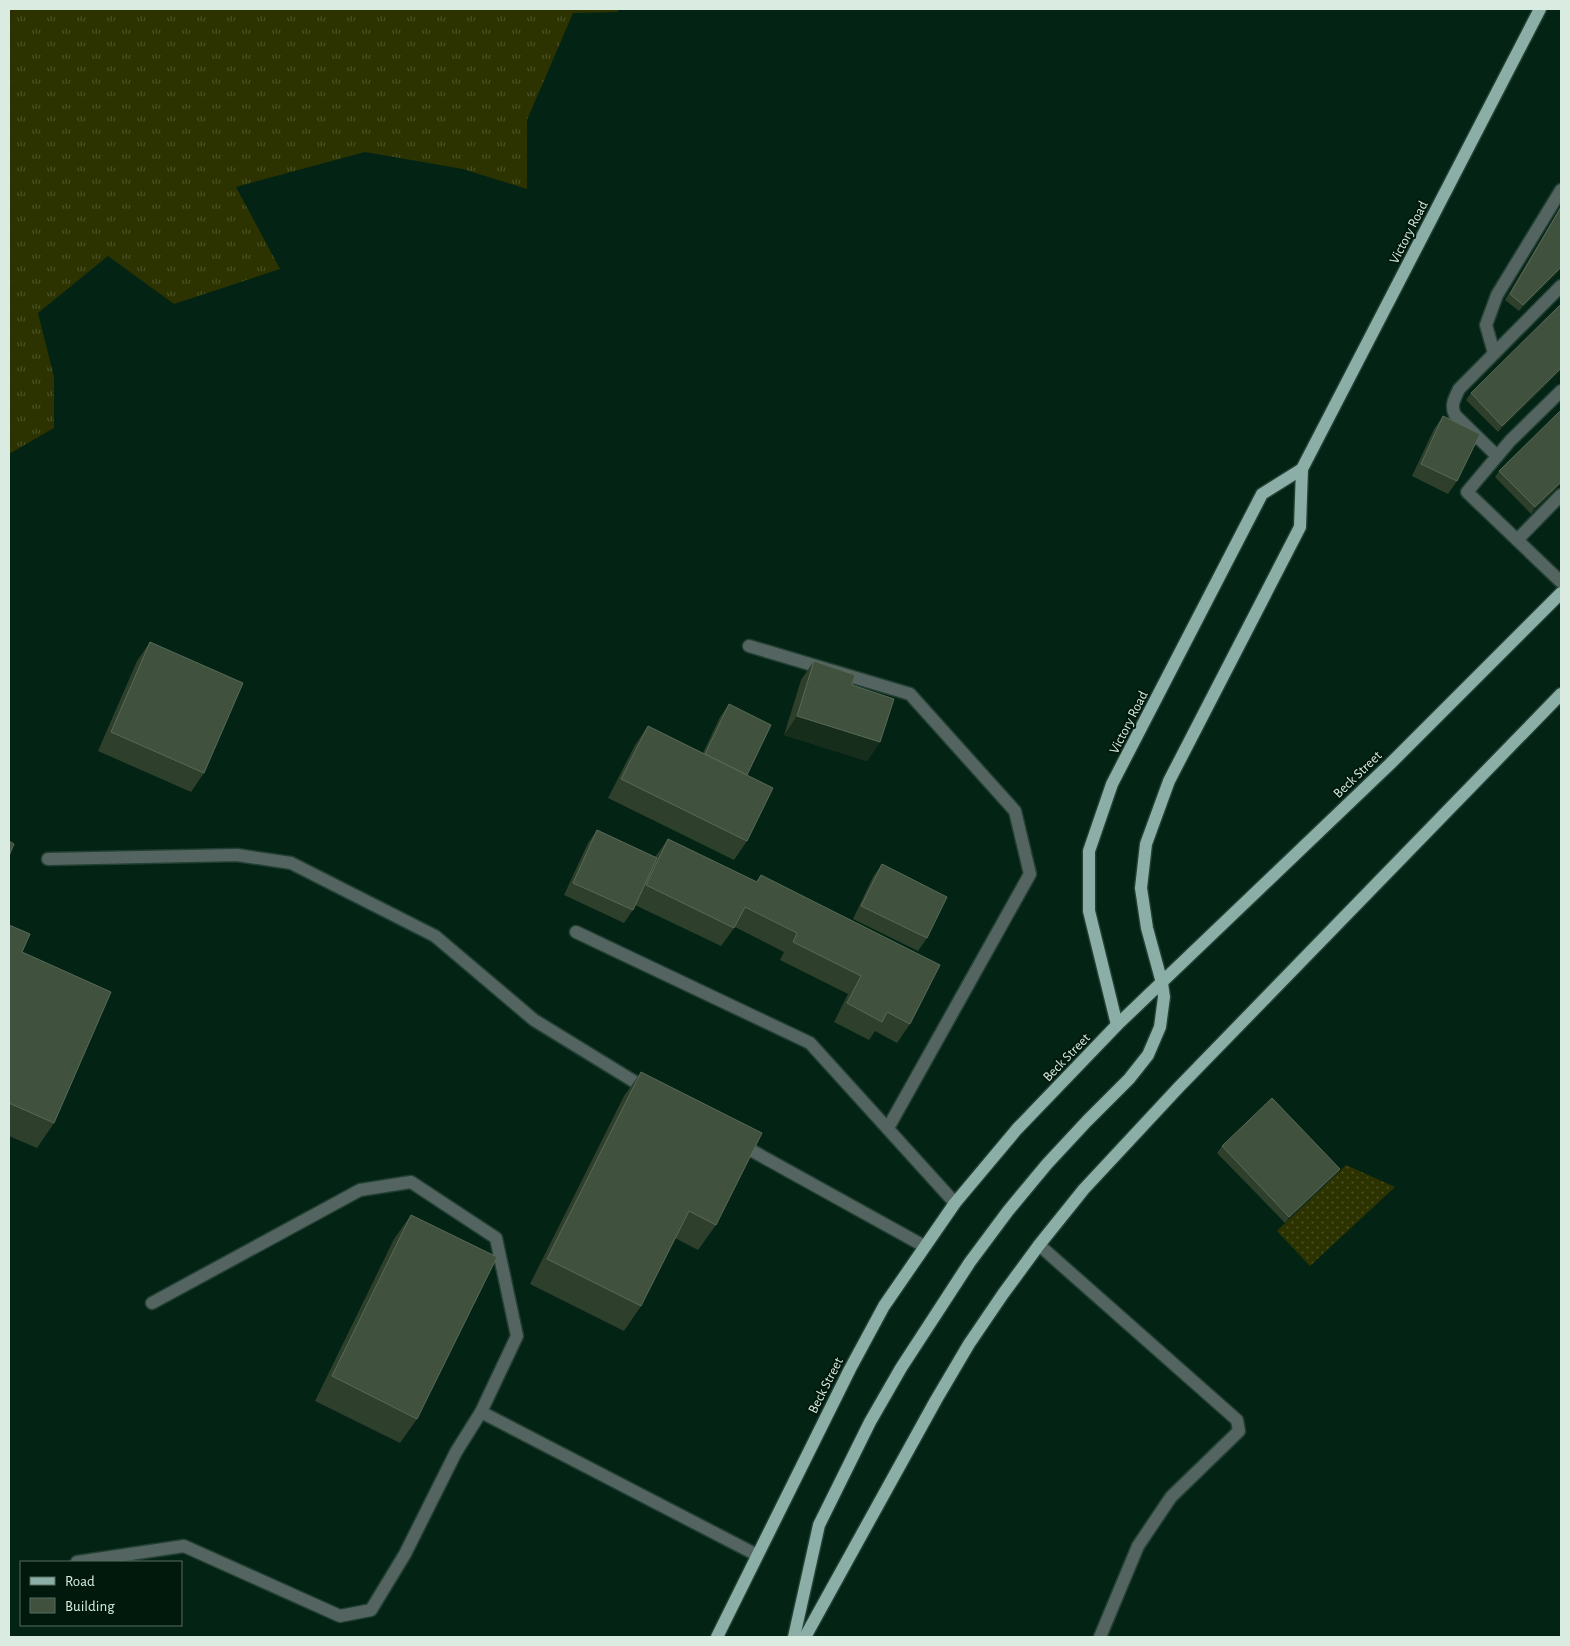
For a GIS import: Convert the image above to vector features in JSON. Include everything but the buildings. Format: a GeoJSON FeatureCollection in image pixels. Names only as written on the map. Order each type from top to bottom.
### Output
{"type":"FeatureCollection","features":[{"type":"Feature","properties":{"kind":"main road","name":"Victory Road"},"geometry":{"type":"LineString","coordinates":[[794,1637],[819,1525],[883,1399],[934,1316],[1008,1211],[1047,1164],[1129,1078],[1148,1055],[1160,1027],[1164,998],[1162,983],[1146,928],[1141,888],[1146,844],[1169,781],[1300,527],[1302,469],[1540,9]]}},
{"type":"Feature","properties":{"kind":"main road","name":"Victory Road"},"geometry":{"type":"LineString","coordinates":[[1117,1025],[1089,911],[1089,852],[1112,784],[1262,494],[1302,469]]}},
{"type":"Feature","properties":{"kind":"main road","name":"Beck Street"},"geometry":{"type":"LineString","coordinates":[[717,1637],[854,1361],[884,1306],[955,1203],[1017,1129],[1117,1025],[1390,764],[1561,593]]}},
{"type":"Feature","properties":{"kind":"main road"},"geometry":{"type":"LineString","coordinates":[[805,1637],[936,1400],[1003,1294],[1039,1245],[1084,1189],[1179,1087],[1561,694]]}},
{"type":"Feature","properties":{"kind":"lane"},"geometry":{"type":"LineString","coordinates":[[1494,353],[1486,325],[1497,295],[1561,190]]}},
{"type":"Feature","properties":{"kind":"lane"},"geometry":{"type":"LineString","coordinates":[[1497,456],[1455,414],[1452,408],[1453,402],[1459,389],[1561,286]]}},
{"type":"Feature","properties":{"kind":"lane"},"geometry":{"type":"LineString","coordinates":[[1561,391],[1510,441],[1467,492],[1561,582]]}},
{"type":"Feature","properties":{"kind":"lane"},"geometry":{"type":"LineString","coordinates":[[1517,540],[1561,495]]}},
{"type":"Feature","properties":{"kind":"lane"},"geometry":{"type":"LineString","coordinates":[[749,646],[910,694],[1016,811],[1030,874],[888,1128]]}},
{"type":"Feature","properties":{"kind":"lane"},"geometry":{"type":"LineString","coordinates":[[48,859],[237,855],[291,863],[435,936],[534,1020],[658,1096]]}},
{"type":"Feature","properties":{"kind":"lane"},"geometry":{"type":"LineString","coordinates":[[576,932],[810,1043],[955,1203]]}},
{"type":"Feature","properties":{"kind":"lane"},"geometry":{"type":"LineString","coordinates":[[725,1135],[924,1246]]}},
{"type":"Feature","properties":{"kind":"lane"},"geometry":{"type":"LineString","coordinates":[[84,1561],[184,1546],[340,1616],[370,1610],[405,1554],[456,1452],[480,1412],[517,1336],[496,1238],[411,1182],[360,1190],[152,1304]]}},
{"type":"Feature","properties":{"kind":"lane"},"geometry":{"type":"LineString","coordinates":[[1039,1245],[1236,1420],[1239,1431],[1171,1497],[1138,1546],[1100,1637]]}},
{"type":"Feature","properties":{"kind":"lane"},"geometry":{"type":"LineString","coordinates":[[480,1412],[757,1555]]}},
{"type":"Feature","properties":{"kind":"green space"},"geometry":{"type":"Polygon","coordinates":[[[9,9],[620,9],[617,12],[573,13],[527,120],[527,189],[463,169],[365,152],[236,187],[280,269],[174,304],[108,256],[38,313],[54,377],[54,428],[9,454],[9,9]]]}},
{"type":"Feature","properties":{"kind":"green space"},"geometry":{"type":"Polygon","coordinates":[[[1346,1165],[1395,1187],[1310,1266],[1277,1231],[1346,1165]]]}}]}
